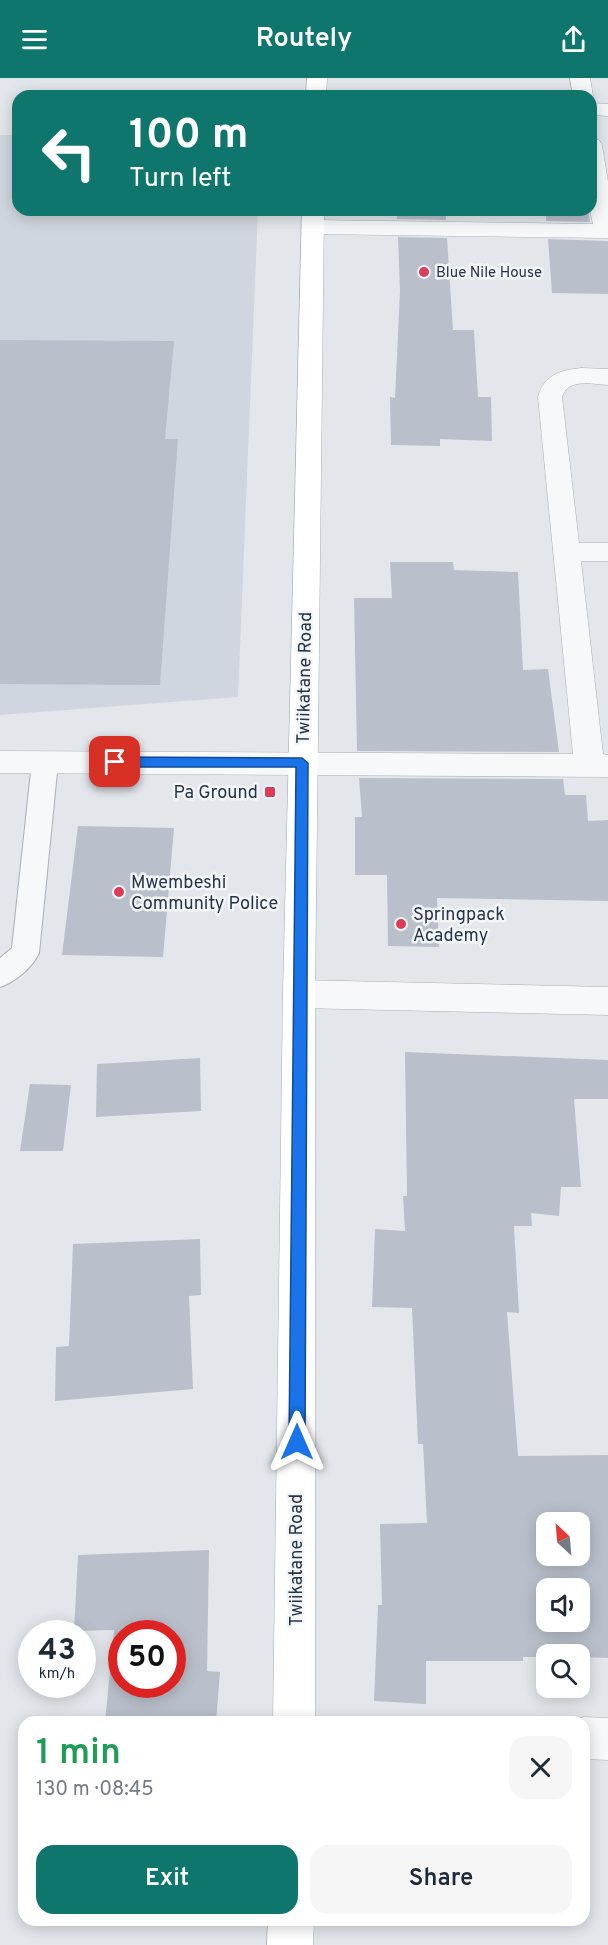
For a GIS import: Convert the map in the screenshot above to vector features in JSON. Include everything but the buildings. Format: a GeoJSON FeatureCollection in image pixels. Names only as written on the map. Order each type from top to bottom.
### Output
{"type":"FeatureCollection","features":[{"type":"Feature","properties":{"kind":"main road","name":"Twiikatane Road"},"geometry":{"type":"LineString","coordinates":[[294,1716],[299,994],[313,219]]}},
{"type":"Feature","properties":{"kind":"main road"},"geometry":{"type":"LineString","coordinates":[[290,1945],[291,1926]]}},
{"type":"Feature","properties":{"kind":"street"},"geometry":{"type":"LineString","coordinates":[[313,219],[607,231],[597,177]]}},
{"type":"Feature","properties":{"kind":"street"},"geometry":{"type":"LineString","coordinates":[[0,762],[598,766],[567,552],[550,397],[551,388],[556,381],[569,377],[608,377]]}},
{"type":"Feature","properties":{"kind":"street"},"geometry":{"type":"LineString","coordinates":[[567,552],[608,552]]}},
{"type":"Feature","properties":{"kind":"street"},"geometry":{"type":"LineString","coordinates":[[299,994],[608,1001]]}},
{"type":"Feature","properties":{"kind":"street"},"geometry":{"type":"LineString","coordinates":[[590,1738],[608,1739]]}},
{"type":"Feature","properties":{"kind":"lane"},"geometry":{"type":"LineString","coordinates":[[0,975],[25,953],[45,762]]}},
{"type":"Feature","properties":{"kind":"shaded area"},"geometry":{"type":"Polygon","coordinates":[[[0,135],[12,135],[12,216],[258,216],[238,697],[0,715],[0,135]]]}},
{"type":"Feature","properties":{"kind":"place","name":"Blue Nile House"},"geometry":{"type":"Point","coordinates":[424,272]}},
{"type":"Feature","properties":{"kind":"place","name":"Pa Ground"},"geometry":{"type":"Point","coordinates":[270,792]}},
{"type":"Feature","properties":{"kind":"place","name":"Mwembeshi Community Police"},"geometry":{"type":"Point","coordinates":[119,892]}},
{"type":"Feature","properties":{"kind":"place","name":"Springpack Academy"},"geometry":{"type":"Point","coordinates":[401,924]}},
{"type":"Feature","properties":{"kind":"route"},"geometry":{"type":"LineString","coordinates":[[115,762],[302,763],[297,1442]]}}]}
